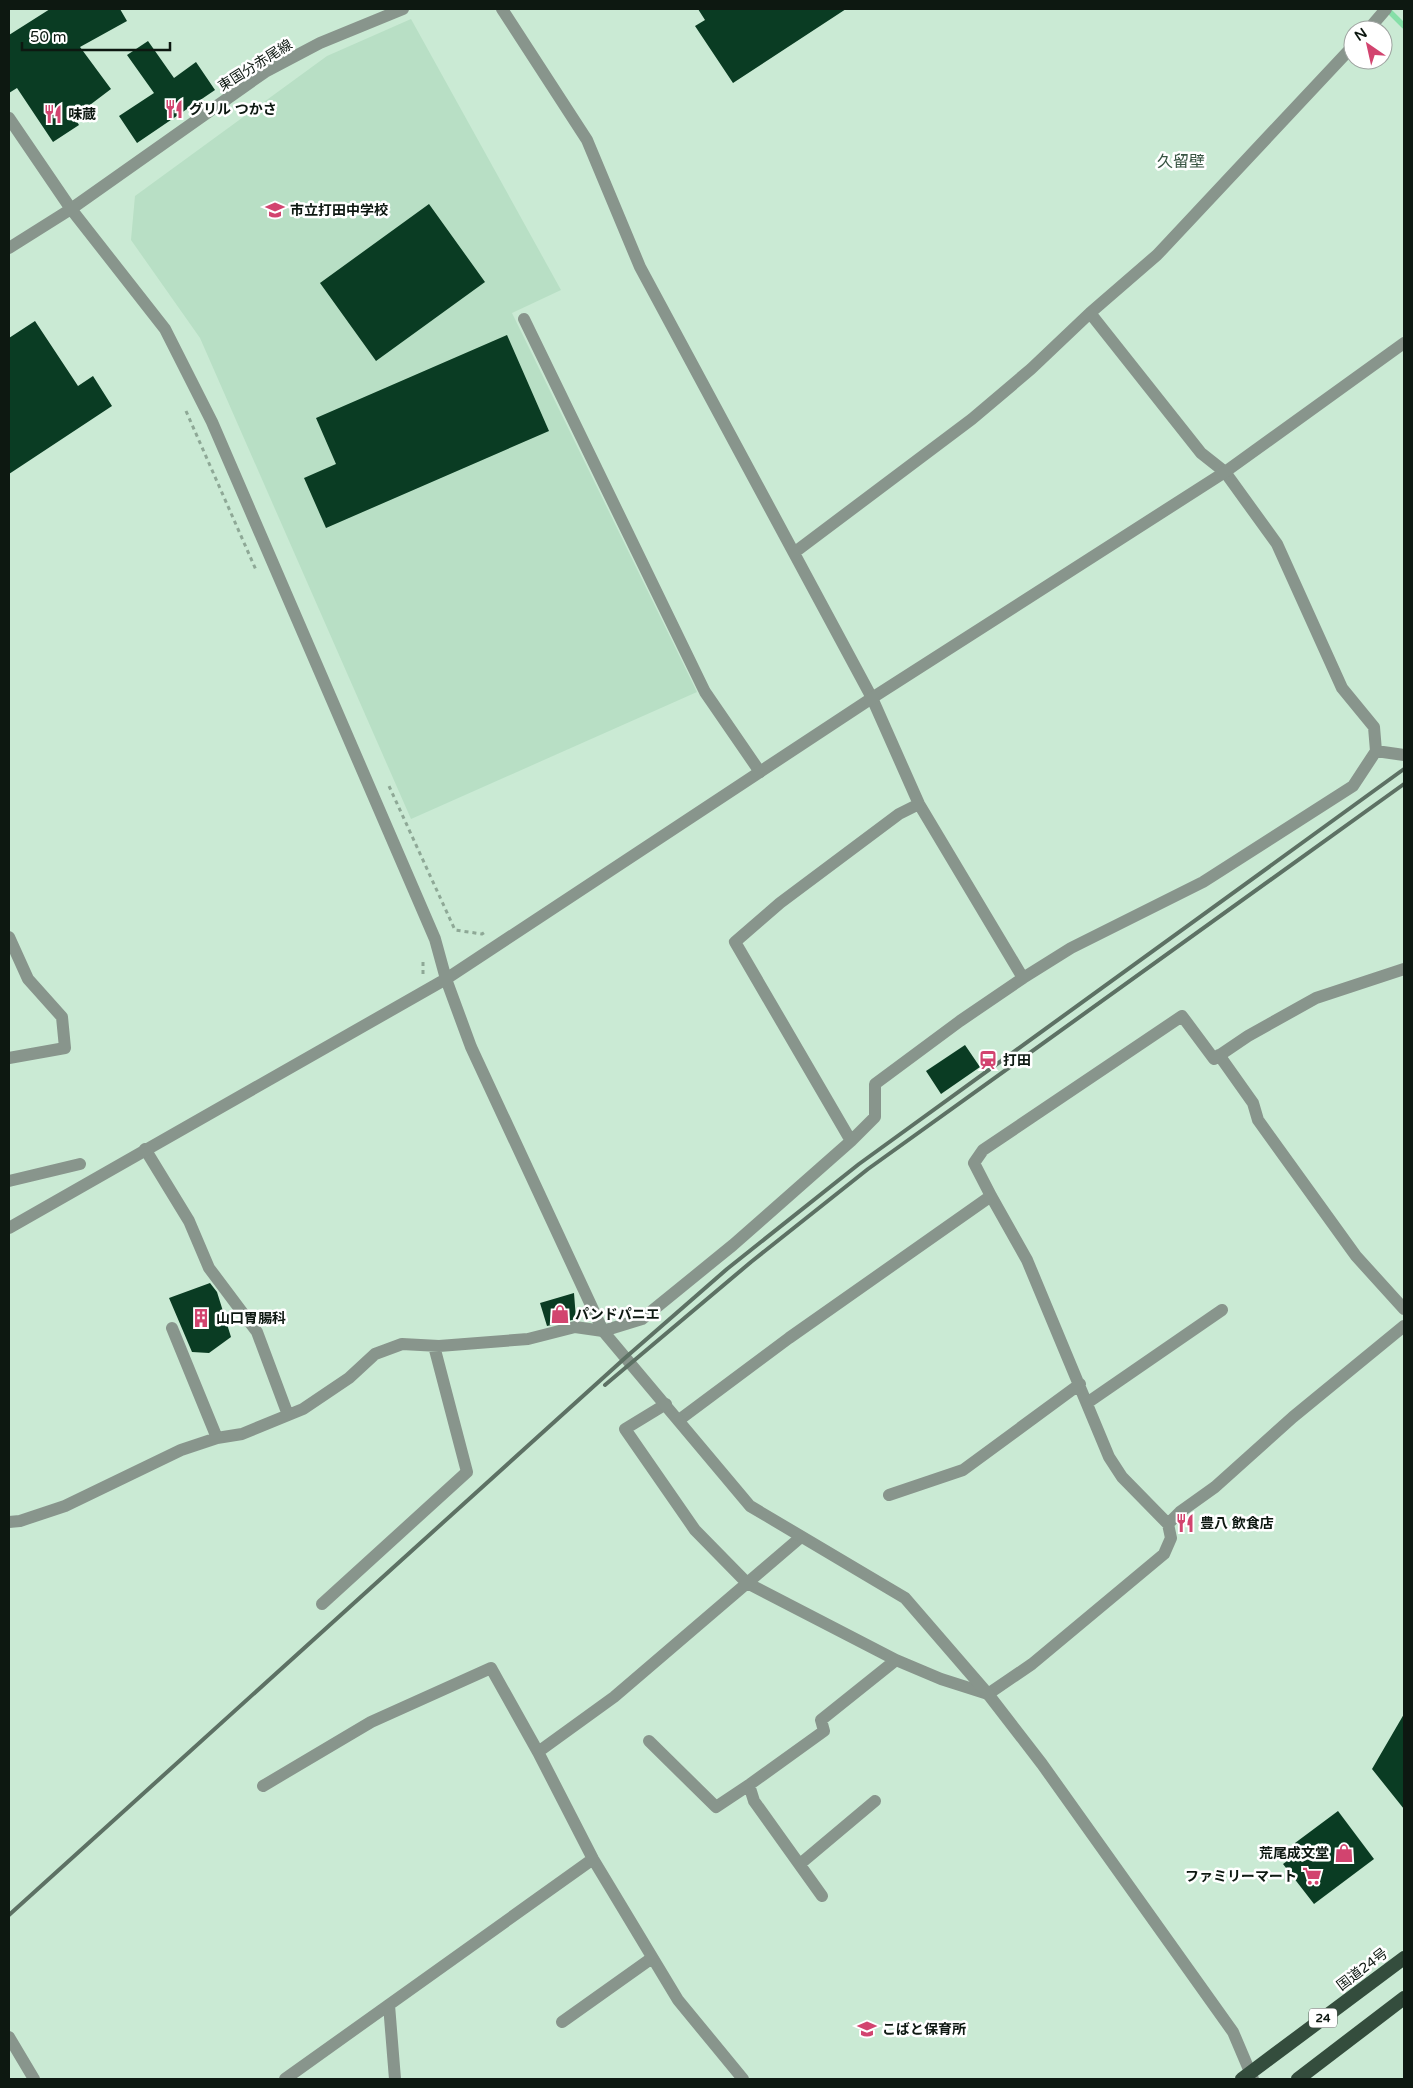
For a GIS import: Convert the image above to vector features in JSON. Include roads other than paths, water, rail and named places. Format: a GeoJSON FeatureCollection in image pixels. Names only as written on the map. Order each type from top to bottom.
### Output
{"type":"FeatureCollection","features":[{"type":"Feature","properties":{"kind":"highway","name":"国道24号"},"geometry":{"type":"LineString","coordinates":[[1248,2077],[1404,1958]]}},
{"type":"Feature","properties":{"kind":"highway","name":"24"},"geometry":{"type":"LineString","coordinates":[[1298,2079],[1404,1998]]}},
{"type":"Feature","properties":{"kind":"street","name":"東国分赤尾線"},"geometry":{"type":"LineString","coordinates":[[9,248],[71,209],[265,72],[320,43],[403,9]]}},
{"type":"Feature","properties":{"kind":"street"},"geometry":{"type":"LineString","coordinates":[[502,9],[588,140],[640,268],[796,552],[872,698],[919,804],[1023,978]]}},
{"type":"Feature","properties":{"kind":"street"},"geometry":{"type":"LineString","coordinates":[[796,552],[972,419],[1032,369],[1090,313],[1156,255],[1343,57]]}},
{"type":"Feature","properties":{"kind":"street"},"geometry":{"type":"LineString","coordinates":[[9,118],[71,209],[165,329],[212,422],[431,930],[471,1047],[603,1331],[750,1506],[905,1598],[988,1694],[1042,1764],[1233,2032],[1248,2077]]}},
{"type":"Feature","properties":{"kind":"street"},"geometry":{"type":"LineString","coordinates":[[9,1522],[20,1521],[65,1506],[181,1450],[217,1438],[242,1434],[303,1409],[348,1378],[375,1354],[402,1344],[434,1346],[528,1339],[575,1327],[603,1331],[642,1319],[733,1245],[851,1141],[875,1117],[875,1084],[960,1021],[1071,948],[1203,882],[1353,786],[1376,751],[1374,726],[1342,688],[1277,544],[1225,472],[1202,453],[1090,313]]}},
{"type":"Feature","properties":{"kind":"street"},"geometry":{"type":"LineString","coordinates":[[524,319],[706,692],[760,772]]}},
{"type":"Feature","properties":{"kind":"street"},"geometry":{"type":"LineString","coordinates":[[9,1228],[446,978],[872,698],[1225,472],[1404,342]]}},
{"type":"Feature","properties":{"kind":"street"},"geometry":{"type":"LineString","coordinates":[[1376,751],[1404,755]]}},
{"type":"Feature","properties":{"kind":"street"},"geometry":{"type":"LineString","coordinates":[[851,1141],[735,942],[788,897],[899,814],[919,804]]}},
{"type":"Feature","properties":{"kind":"street"},"geometry":{"type":"LineString","coordinates":[[9,937],[28,979],[62,1017],[65,1048],[9,1058]]}},
{"type":"Feature","properties":{"kind":"street"},"geometry":{"type":"LineString","coordinates":[[988,1694],[1032,1664],[1164,1554],[1171,1538],[1168,1524],[1122,1477],[1109,1457],[1027,1260],[974,1163],[983,1150],[1182,1016],[1214,1059],[1316,998],[1404,969]]}},
{"type":"Feature","properties":{"kind":"street"},"geometry":{"type":"LineString","coordinates":[[1219,1055],[1253,1103],[1258,1120],[1356,1256],[1404,1309]]}},
{"type":"Feature","properties":{"kind":"street"},"geometry":{"type":"LineString","coordinates":[[145,1149],[189,1221],[209,1268],[257,1332],[288,1415]]}},
{"type":"Feature","properties":{"kind":"street"},"geometry":{"type":"LineString","coordinates":[[9,1181],[80,1164]]}},
{"type":"Feature","properties":{"kind":"street"},"geometry":{"type":"LineString","coordinates":[[679,1420],[789,1338],[991,1196]]}},
{"type":"Feature","properties":{"kind":"street"},"geometry":{"type":"LineString","coordinates":[[1087,1403],[1222,1310]]}},
{"type":"Feature","properties":{"kind":"street"},"geometry":{"type":"LineString","coordinates":[[1168,1524],[1180,1512],[1215,1487],[1293,1417],[1404,1326]]}},
{"type":"Feature","properties":{"kind":"street"},"geometry":{"type":"LineString","coordinates":[[172,1328],[217,1438]]}},
{"type":"Feature","properties":{"kind":"street"},"geometry":{"type":"LineString","coordinates":[[322,1604],[467,1472],[434,1346]]}},
{"type":"Feature","properties":{"kind":"street"},"geometry":{"type":"LineString","coordinates":[[889,1495],[963,1470],[1080,1384]]}},
{"type":"Feature","properties":{"kind":"street"},"geometry":{"type":"LineString","coordinates":[[666,1404],[625,1429],[695,1530],[747,1584],[896,1660],[942,1679],[988,1694]]}},
{"type":"Feature","properties":{"kind":"street"},"geometry":{"type":"LineString","coordinates":[[538,1752],[614,1697],[801,1537]]}},
{"type":"Feature","properties":{"kind":"street"},"geometry":{"type":"LineString","coordinates":[[649,1741],[716,1807],[750,1785],[824,1731],[821,1720],[896,1660]]}},
{"type":"Feature","properties":{"kind":"street"},"geometry":{"type":"LineString","coordinates":[[263,1786],[371,1722],[491,1668],[538,1752],[593,1859],[652,1958],[678,2000],[743,2079]]}},
{"type":"Feature","properties":{"kind":"street"},"geometry":{"type":"LineString","coordinates":[[750,1785],[754,1801],[822,1896]]}},
{"type":"Feature","properties":{"kind":"street"},"geometry":{"type":"LineString","coordinates":[[800,1864],[874,1801]]}},
{"type":"Feature","properties":{"kind":"street"},"geometry":{"type":"LineString","coordinates":[[284,2079],[593,1859]]}},
{"type":"Feature","properties":{"kind":"street"},"geometry":{"type":"LineString","coordinates":[[562,2022],[652,1958]]}},
{"type":"Feature","properties":{"kind":"street"},"geometry":{"type":"LineString","coordinates":[[390,2004],[395,2079]]}},
{"type":"Feature","properties":{"kind":"street"},"geometry":{"type":"LineString","coordinates":[[9,2037],[34,2079]]}},
{"type":"Feature","properties":{"kind":"waterway"},"geometry":{"type":"LineString","coordinates":[[1387,9],[1404,26]]}},
{"type":"Feature","properties":{"kind":"railway"},"geometry":{"type":"LineString","coordinates":[[9,1915],[625,1358],[727,1269],[859,1164],[1404,769]]}},
{"type":"Feature","properties":{"kind":"railway"},"geometry":{"type":"LineString","coordinates":[[605,1385],[751,1262],[868,1169],[1404,784]]}},
{"type":"Feature","properties":{"kind":"place","name":"グリル つかさ"},"geometry":{"type":"Point","coordinates":[174,109]}},
{"type":"Feature","properties":{"kind":"place","name":"味蔵"},"geometry":{"type":"Point","coordinates":[53,114]}},
{"type":"Feature","properties":{"kind":"place","name":"市立打田中学校"},"geometry":{"type":"Point","coordinates":[275,210]}},
{"type":"Feature","properties":{"kind":"place","name":"打田"},"geometry":{"type":"Point","coordinates":[988,1060]}},
{"type":"Feature","properties":{"kind":"place","name":"パンドパニエ"},"geometry":{"type":"Point","coordinates":[560,1314]}},
{"type":"Feature","properties":{"kind":"place","name":"山口胃腸科"},"geometry":{"type":"Point","coordinates":[201,1318]}},
{"type":"Feature","properties":{"kind":"place","name":"豊八 飲食店"},"geometry":{"type":"Point","coordinates":[1185,1523]}},
{"type":"Feature","properties":{"kind":"place","name":"荒尾成文堂"},"geometry":{"type":"Point","coordinates":[1344,1853]}},
{"type":"Feature","properties":{"kind":"place","name":"ファミリーマート"},"geometry":{"type":"Point","coordinates":[1312,1876]}},
{"type":"Feature","properties":{"kind":"place","name":"こばと保育所"},"geometry":{"type":"Point","coordinates":[867,2029]}},
{"type":"Feature","properties":{"kind":"district","name":"久留壁"},"geometry":{"type":"Point","coordinates":[1181,161]}}]}
